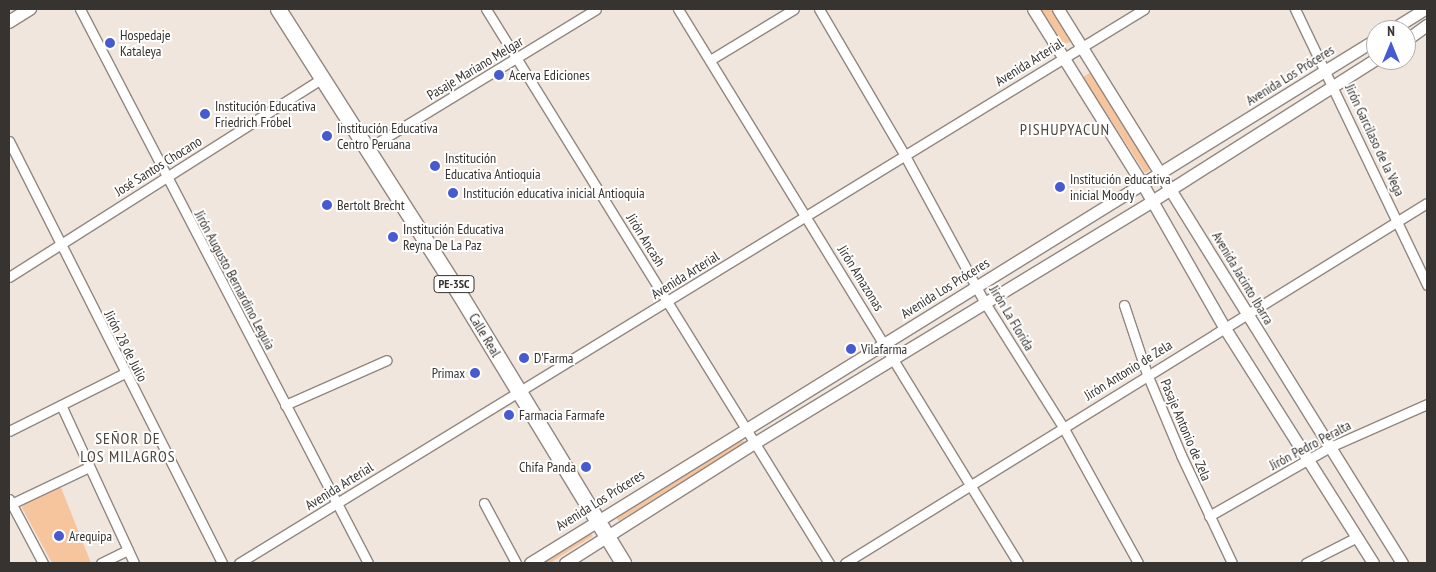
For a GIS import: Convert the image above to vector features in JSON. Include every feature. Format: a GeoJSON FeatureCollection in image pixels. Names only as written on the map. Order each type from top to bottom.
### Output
{"type":"FeatureCollection","features":[{"type":"Feature","properties":{"kind":"highway","name":"Calle Real"},"geometry":{"type":"LineString","coordinates":[[278,9],[519,392],[623,563]]}},
{"type":"Feature","properties":{"kind":"main road"},"geometry":{"type":"LineString","coordinates":[[9,22],[30,9]]}},
{"type":"Feature","properties":{"kind":"street","name":"Jirón Augusto Bernardino Leguia"},"geometry":{"type":"LineString","coordinates":[[80,9],[165,178],[368,563]]}},
{"type":"Feature","properties":{"kind":"street","name":"Jirón Ancash"},"geometry":{"type":"LineString","coordinates":[[486,9],[756,442],[829,563]]}},
{"type":"Feature","properties":{"kind":"street","name":"Pasaje Mariano Melgar"},"geometry":{"type":"LineString","coordinates":[[367,149],[518,59],[596,9]]}},
{"type":"Feature","properties":{"kind":"street","name":"Jirón Amazonas"},"geometry":{"type":"LineString","coordinates":[[678,9],[885,343],[1018,563]]}},
{"type":"Feature","properties":{"kind":"street"},"geometry":{"type":"LineString","coordinates":[[710,60],[794,9]]}},
{"type":"Feature","properties":{"kind":"street","name":"Jirón La Florida"},"geometry":{"type":"LineString","coordinates":[[819,9],[904,154],[985,303],[1063,427],[1138,563]]}},
{"type":"Feature","properties":{"kind":"street"},"geometry":{"type":"LineString","coordinates":[[1033,9],[1143,185],[1224,327],[1310,460],[1373,563]]}},
{"type":"Feature","properties":{"kind":"street","name":"Avenida Jacinto Ibarra"},"geometry":{"type":"LineString","coordinates":[[1058,9],[1171,188],[1402,563]]}},
{"type":"Feature","properties":{"kind":"street","name":"Avenida Arterial"},"geometry":{"type":"LineString","coordinates":[[239,563],[669,302],[904,154],[1063,58],[1081,45],[1144,9]]}},
{"type":"Feature","properties":{"kind":"street","name":"Jirón Garcilaso de la Vega"},"geometry":{"type":"LineString","coordinates":[[1295,9],[1327,70],[1427,285]]}},
{"type":"Feature","properties":{"kind":"street"},"geometry":{"type":"LineString","coordinates":[[1407,20],[1425,9]]}},
{"type":"Feature","properties":{"kind":"street"},"geometry":{"type":"LineString","coordinates":[[1416,33],[1427,25]]}},
{"type":"Feature","properties":{"kind":"street","name":"Avenida Los Próceres"},"geometry":{"type":"LineString","coordinates":[[530,563],[596,520],[1143,185],[1366,45]]}},
{"type":"Feature","properties":{"kind":"street"},"geometry":{"type":"LineString","coordinates":[[565,563],[756,442],[1152,201],[1366,65]]}},
{"type":"Feature","properties":{"kind":"street","name":"José Santos Chocano"},"geometry":{"type":"LineString","coordinates":[[9,277],[322,78]]}},
{"type":"Feature","properties":{"kind":"street","name":"Jirón 28 de Julio"},"geometry":{"type":"LineString","coordinates":[[9,141],[59,245],[222,563]]}},
{"type":"Feature","properties":{"kind":"street","name":"Jirón Antonio de Zela"},"geometry":{"type":"LineString","coordinates":[[845,563],[970,483],[1427,203]]}},
{"type":"Feature","properties":{"kind":"street","name":"Pasaje Antonio de Zela"},"geometry":{"type":"LineString","coordinates":[[1124,305],[1147,374],[1209,516],[1232,563]]}},
{"type":"Feature","properties":{"kind":"street"},"geometry":{"type":"LineString","coordinates":[[285,405],[387,360]]}},
{"type":"Feature","properties":{"kind":"street"},"geometry":{"type":"LineString","coordinates":[[9,431],[125,374]]}},
{"type":"Feature","properties":{"kind":"street","name":"Jirón Pedro Peralta"},"geometry":{"type":"LineString","coordinates":[[1209,516],[1330,447],[1427,404]]}},
{"type":"Feature","properties":{"kind":"street"},"geometry":{"type":"LineString","coordinates":[[61,405],[134,563]]}},
{"type":"Feature","properties":{"kind":"street"},"geometry":{"type":"LineString","coordinates":[[43,563],[10,501],[89,467]]}},
{"type":"Feature","properties":{"kind":"street"},"geometry":{"type":"LineString","coordinates":[[484,502],[516,563]]}},
{"type":"Feature","properties":{"kind":"street"},"geometry":{"type":"LineString","coordinates":[[1306,563],[1357,537]]}},
{"type":"Feature","properties":{"kind":"street"},"geometry":{"type":"LineString","coordinates":[[101,563],[128,550]]}},
{"type":"Feature","properties":{"kind":"shaded area"},"geometry":{"type":"Polygon","coordinates":[[[1041,9],[1052,9],[1071,42],[1063,44],[1041,9]]]}},
{"type":"Feature","properties":{"kind":"shaded area"},"geometry":{"type":"Polygon","coordinates":[[[1091,72],[1149,167],[1149,171],[1145,173],[1083,77],[1091,72]]]}},
{"type":"Feature","properties":{"kind":"shaded area"},"geometry":{"type":"Polygon","coordinates":[[[740,440],[746,442],[619,521],[615,517],[740,440]]]}},
{"type":"Feature","properties":{"kind":"shaded area","name":"Arequipa"},"geometry":{"type":"Polygon","coordinates":[[[60,485],[91,563],[52,563],[22,508],[24,503],[60,485]]]}},
{"type":"Feature","properties":{"kind":"shaded area"},"geometry":{"type":"Polygon","coordinates":[[[590,533],[593,536],[550,563],[541,563],[590,533]]]}},
{"type":"Feature","properties":{"kind":"place","name":"Hospedaje Kataleya"},"geometry":{"type":"Point","coordinates":[110,43]}},
{"type":"Feature","properties":{"kind":"place","name":"Acerva Ediciones"},"geometry":{"type":"Point","coordinates":[499,75]}},
{"type":"Feature","properties":{"kind":"place","name":"Institución Educativa Friedrich Frobel"},"geometry":{"type":"Point","coordinates":[205,114]}},
{"type":"Feature","properties":{"kind":"place","name":"Institución Educativa Centro Peruana"},"geometry":{"type":"Point","coordinates":[327,136]}},
{"type":"Feature","properties":{"kind":"place","name":"Institución Educativa Antioquia"},"geometry":{"type":"Point","coordinates":[435,166]}},
{"type":"Feature","properties":{"kind":"place","name":"Institución educativa inicial Moody"},"geometry":{"type":"Point","coordinates":[1060,187]}},
{"type":"Feature","properties":{"kind":"place","name":"Institución educativa inicial Antioquia"},"geometry":{"type":"Point","coordinates":[453,193]}},
{"type":"Feature","properties":{"kind":"place","name":"Bertolt Brecht"},"geometry":{"type":"Point","coordinates":[327,205]}},
{"type":"Feature","properties":{"kind":"place","name":"Institución Educativa Reyna De La Paz"},"geometry":{"type":"Point","coordinates":[393,237]}},
{"type":"Feature","properties":{"kind":"place","name":"Vilafarma"},"geometry":{"type":"Point","coordinates":[851,349]}},
{"type":"Feature","properties":{"kind":"place","name":"D'Farma"},"geometry":{"type":"Point","coordinates":[524,358]}},
{"type":"Feature","properties":{"kind":"place","name":"Primax"},"geometry":{"type":"Point","coordinates":[475,373]}},
{"type":"Feature","properties":{"kind":"place","name":"Farmacia Farmafe"},"geometry":{"type":"Point","coordinates":[509,415]}},
{"type":"Feature","properties":{"kind":"place","name":"Chifa Panda"},"geometry":{"type":"Point","coordinates":[586,467]}},
{"type":"Feature","properties":{"kind":"place","name":"Arequipa"},"geometry":{"type":"Point","coordinates":[59,536]}},
{"type":"Feature","properties":{"kind":"district","name":"PISHUPYACUN"},"geometry":{"type":"Point","coordinates":[1065,129]}},
{"type":"Feature","properties":{"kind":"district","name":"SEÑOR DE LOS MILAGROS"},"geometry":{"type":"Point","coordinates":[128,447]}}]}
